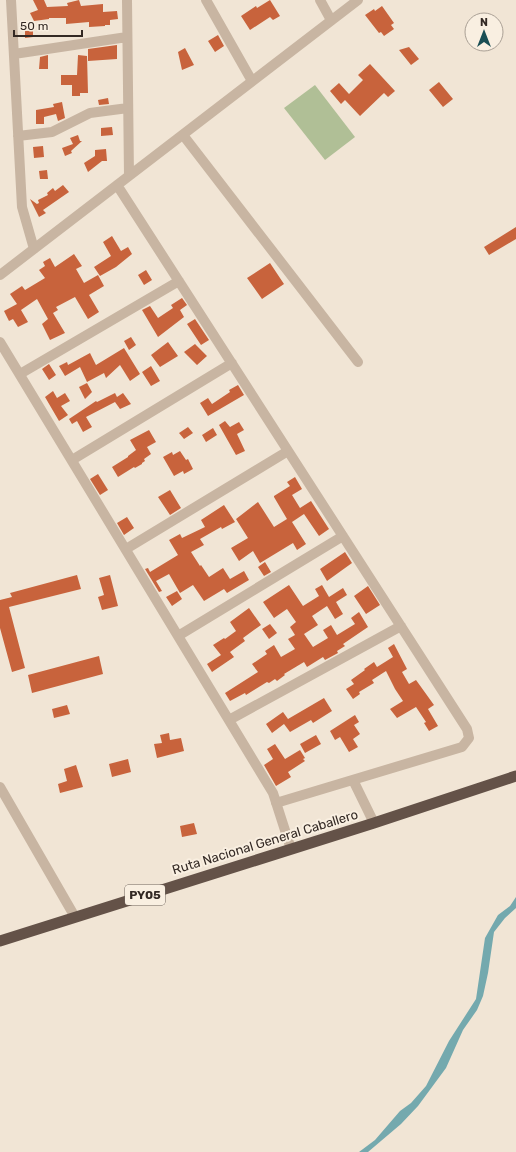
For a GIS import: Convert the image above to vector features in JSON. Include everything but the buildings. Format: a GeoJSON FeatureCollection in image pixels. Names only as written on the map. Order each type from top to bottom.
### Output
{"type":"FeatureCollection","features":[{"type":"Feature","properties":{"kind":"highway","name":"Ruta Nacional General Caballero"},"geometry":{"type":"LineString","coordinates":[[0,941],[374,823],[516,776]]}},
{"type":"Feature","properties":{"kind":"street"},"geometry":{"type":"LineString","coordinates":[[127,0],[130,176]]}},
{"type":"Feature","properties":{"kind":"street"},"geometry":{"type":"LineString","coordinates":[[206,0],[252,81]]}},
{"type":"Feature","properties":{"kind":"street"},"geometry":{"type":"LineString","coordinates":[[320,0],[331,20]]}},
{"type":"Feature","properties":{"kind":"street"},"geometry":{"type":"LineString","coordinates":[[0,275],[358,0]]}},
{"type":"Feature","properties":{"kind":"street"},"geometry":{"type":"LineString","coordinates":[[14,1],[14,54],[22,207],[34,249]]}},
{"type":"Feature","properties":{"kind":"street"},"geometry":{"type":"LineString","coordinates":[[14,54],[127,38]]}},
{"type":"Feature","properties":{"kind":"street"},"geometry":{"type":"LineString","coordinates":[[18,136],[52,132],[90,113],[128,108]]}},
{"type":"Feature","properties":{"kind":"street"},"geometry":{"type":"LineString","coordinates":[[183,135],[358,362]]}},
{"type":"Feature","properties":{"kind":"street"},"geometry":{"type":"LineString","coordinates":[[117,185],[467,728],[469,738],[462,747],[276,803]]}},
{"type":"Feature","properties":{"kind":"street"},"geometry":{"type":"LineString","coordinates":[[20,374],[179,281]]}},
{"type":"Feature","properties":{"kind":"street"},"geometry":{"type":"LineString","coordinates":[[0,342],[273,793],[291,849]]}},
{"type":"Feature","properties":{"kind":"street"},"geometry":{"type":"LineString","coordinates":[[72,460],[232,363]]}},
{"type":"Feature","properties":{"kind":"street"},"geometry":{"type":"LineString","coordinates":[[126,549],[288,451]]}},
{"type":"Feature","properties":{"kind":"street"},"geometry":{"type":"LineString","coordinates":[[178,636],[344,536]]}},
{"type":"Feature","properties":{"kind":"street"},"geometry":{"type":"LineString","coordinates":[[229,720],[401,626]]}},
{"type":"Feature","properties":{"kind":"street"},"geometry":{"type":"LineString","coordinates":[[353,780],[374,823]]}},
{"type":"Feature","properties":{"kind":"street"},"geometry":{"type":"LineString","coordinates":[[0,787],[75,917]]}},
{"type":"Feature","properties":{"kind":"green space"},"geometry":{"type":"Polygon","coordinates":[[[315,85],[355,137],[325,160],[284,108],[315,85]]]}},
{"type":"Feature","properties":{"kind":"water"},"geometry":{"type":"Polygon","coordinates":[[[516,897],[516,908],[505,918],[494,932],[483,996],[477,1010],[463,1030],[446,1068],[418,1106],[401,1124],[368,1152],[359,1152],[375,1140],[400,1111],[411,1103],[426,1086],[449,1041],[476,999],[485,938],[498,915],[510,906],[516,897]]]}}]}
